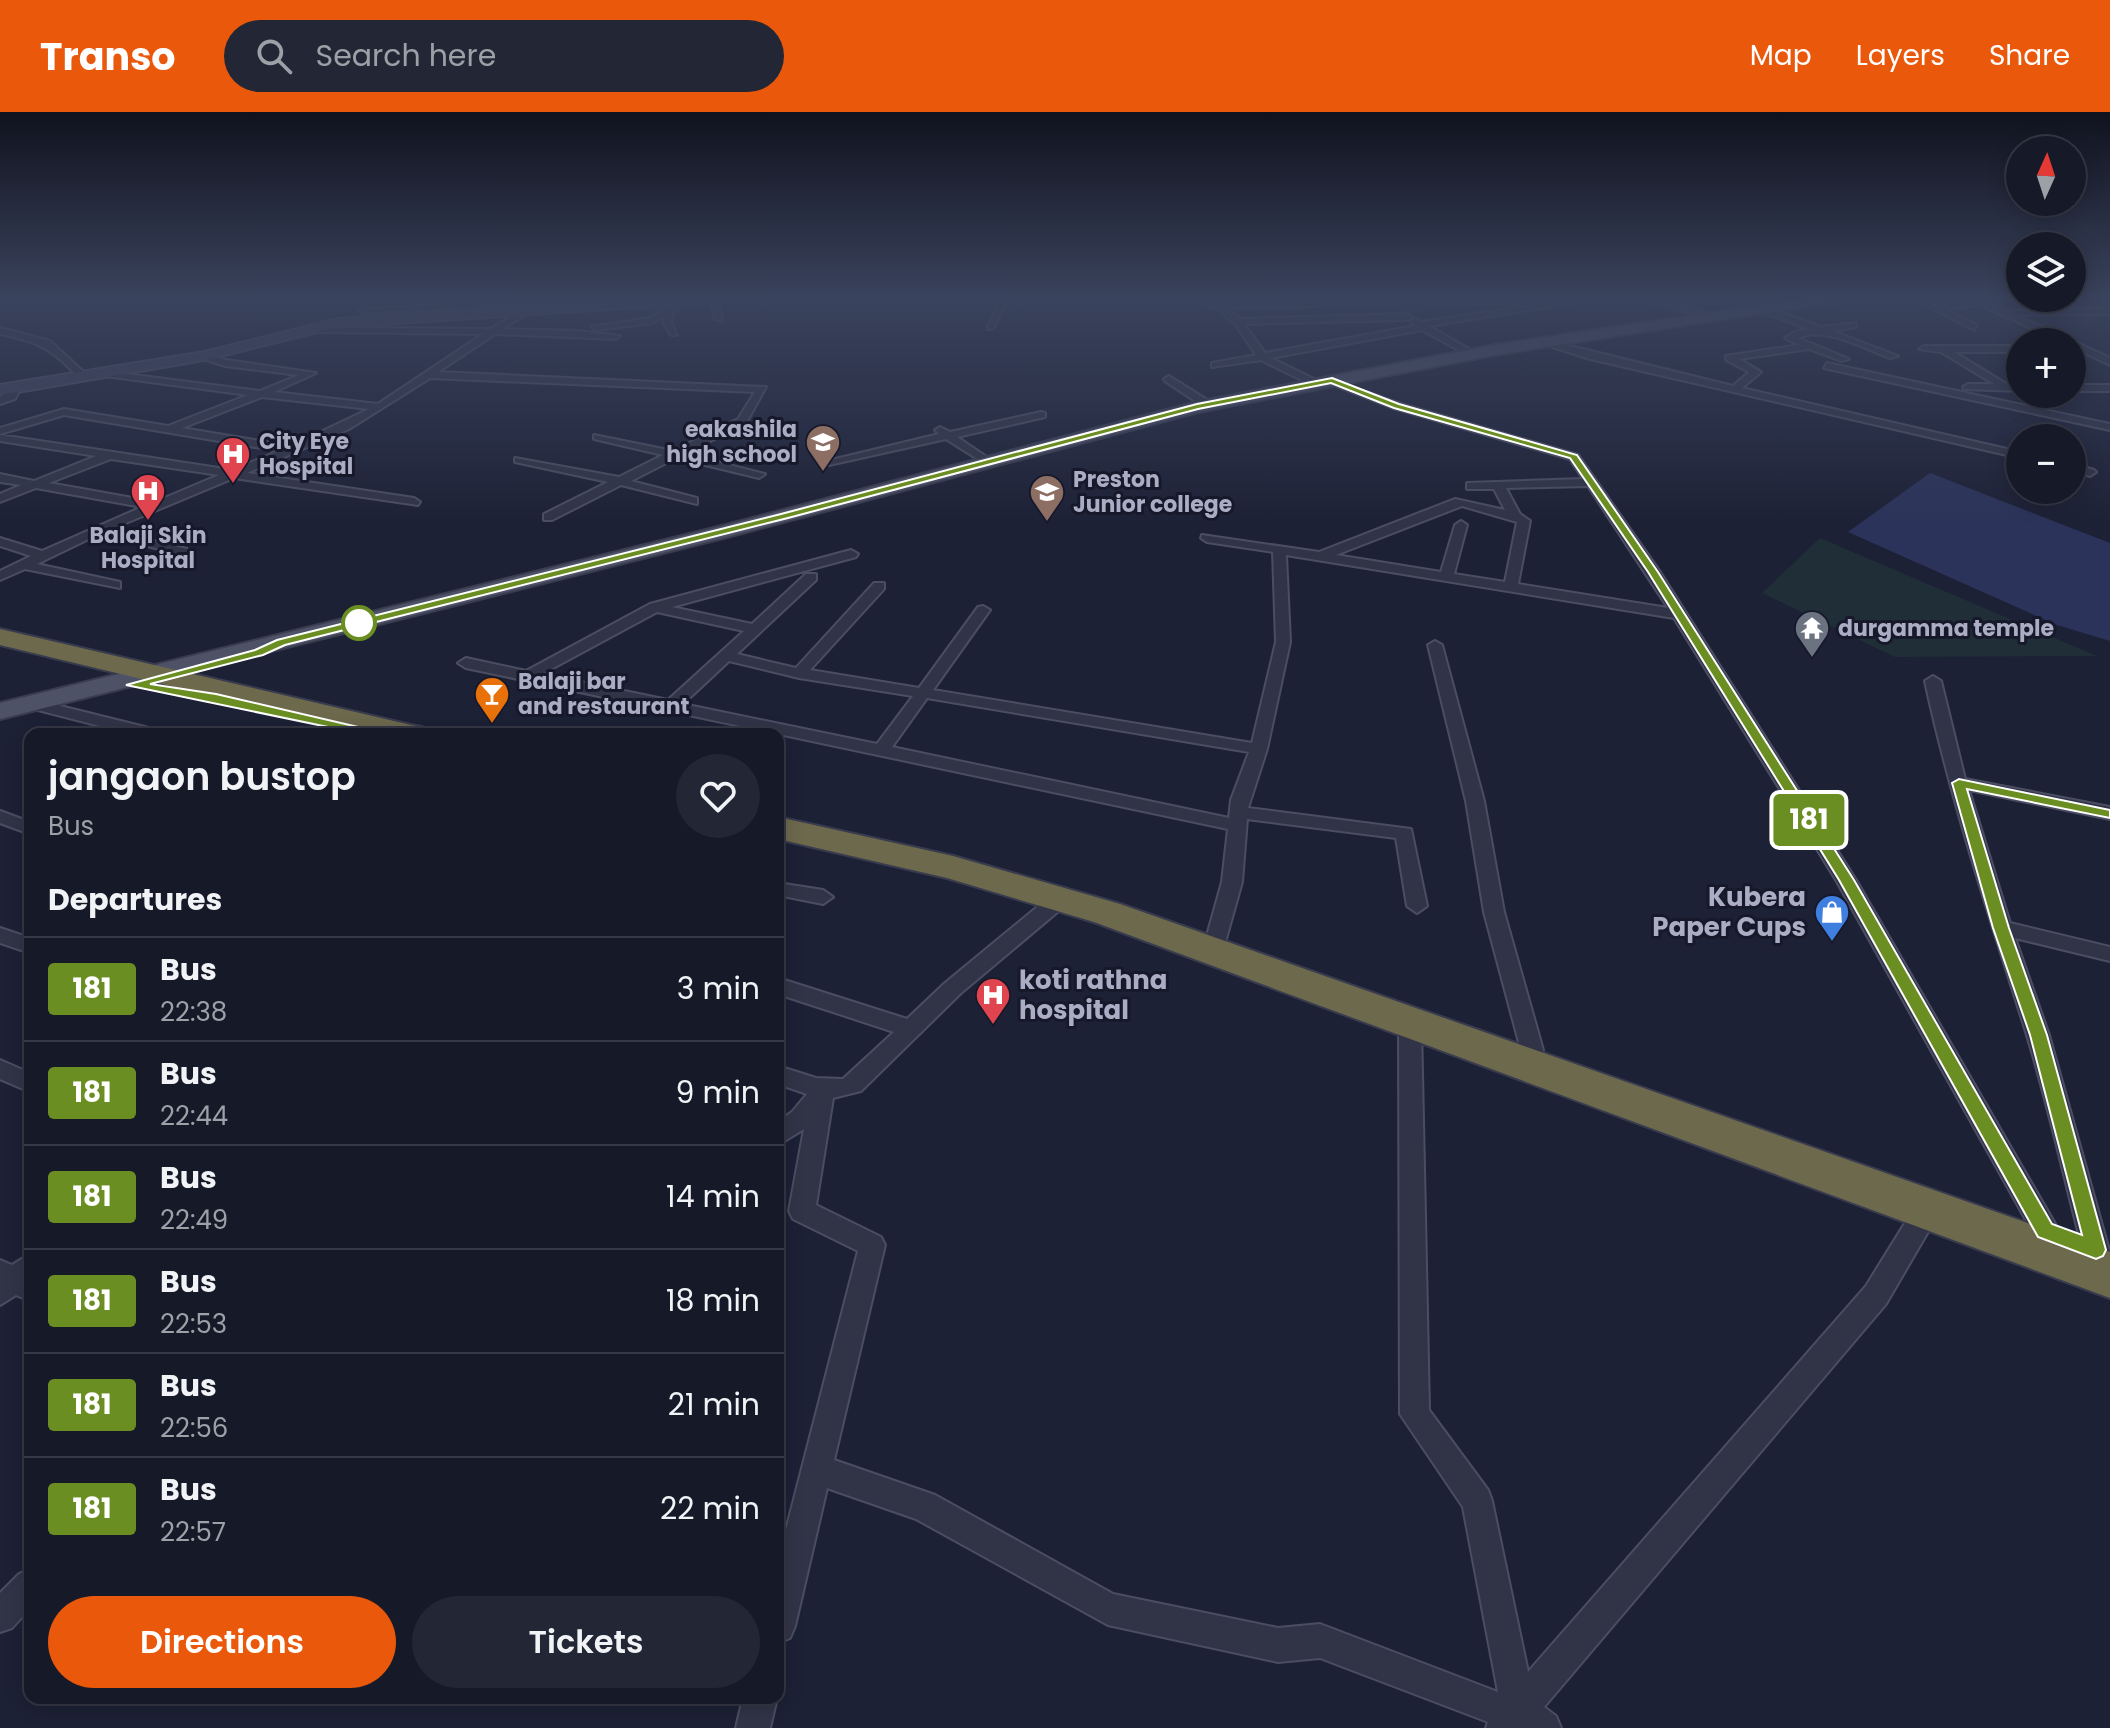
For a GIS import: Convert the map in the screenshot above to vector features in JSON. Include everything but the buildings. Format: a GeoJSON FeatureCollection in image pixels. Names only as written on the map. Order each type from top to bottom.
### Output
{"type":"FeatureCollection","features":[{"type":"Feature","properties":{"kind":"highway"},"geometry":{"type":"LineString","coordinates":[[0,637],[140,678],[345,728]]}},
{"type":"Feature","properties":{"kind":"highway"},"geometry":{"type":"LineString","coordinates":[[0,648],[382,728]]}},
{"type":"Feature","properties":{"kind":"highway"},"geometry":{"type":"LineString","coordinates":[[784,818],[983,863],[1216,939],[2045,1230],[2105,1260]]}},
{"type":"Feature","properties":{"kind":"highway"},"geometry":{"type":"LineString","coordinates":[[784,829],[953,868],[1107,913],[1927,1210],[2105,1260]]}},
{"type":"Feature","properties":{"kind":"main road"},"geometry":{"type":"LineString","coordinates":[[0,711],[259,652],[281,643],[724,532],[1208,405],[1369,373]]}},
{"type":"Feature","properties":{"kind":"main road"},"geometry":{"type":"LineString","coordinates":[[0,718],[140,678]]}},
{"type":"Feature","properties":{"kind":"street"},"geometry":{"type":"LineString","coordinates":[[0,401],[11,397],[8,389],[102,373]]}},
{"type":"Feature","properties":{"kind":"street"},"geometry":{"type":"LineString","coordinates":[[108,373],[380,407]]}},
{"type":"Feature","properties":{"kind":"street"},"geometry":{"type":"LineString","coordinates":[[170,429],[310,373]]}},
{"type":"Feature","properties":{"kind":"street"},"geometry":{"type":"LineString","coordinates":[[1303,373],[1397,406],[1574,457],[1679,614],[1846,880],[2045,1230]]}},
{"type":"Feature","properties":{"kind":"street"},"geometry":{"type":"LineString","coordinates":[[1669,373],[2006,452]]}},
{"type":"Feature","properties":{"kind":"street"},"geometry":{"type":"LineString","coordinates":[[1736,388],[1754,373]]}},
{"type":"Feature","properties":{"kind":"street"},"geometry":{"type":"LineString","coordinates":[[1861,373],[2110,427]]}},
{"type":"Feature","properties":{"kind":"street"},"geometry":{"type":"LineString","coordinates":[[1982,373],[2006,388]]}},
{"type":"Feature","properties":{"kind":"street"},"geometry":{"type":"LineString","coordinates":[[0,576],[96,531],[345,427],[431,375],[762,389],[742,421],[548,517]]}},
{"type":"Feature","properties":{"kind":"street"},"geometry":{"type":"LineString","coordinates":[[1169,379],[1208,405]]}},
{"type":"Feature","properties":{"kind":"street"},"geometry":{"type":"LineString","coordinates":[[1924,387],[2006,388]]}},
{"type":"Feature","properties":{"kind":"street"},"geometry":{"type":"LineString","coordinates":[[2086,388],[2110,388]]}},
{"type":"Feature","properties":{"kind":"street"},"geometry":{"type":"LineString","coordinates":[[0,431],[64,412],[292,450]]}},
{"type":"Feature","properties":{"kind":"street"},"geometry":{"type":"LineString","coordinates":[[829,462],[1041,415]]}},
{"type":"Feature","properties":{"kind":"street"},"geometry":{"type":"LineString","coordinates":[[933,425],[987,462]]}},
{"type":"Feature","properties":{"kind":"street"},"geometry":{"type":"LineString","coordinates":[[598,437],[759,474]]}},
{"type":"Feature","properties":{"kind":"street"},"geometry":{"type":"LineString","coordinates":[[0,438],[414,502]]}},
{"type":"Feature","properties":{"kind":"street"},"geometry":{"type":"LineString","coordinates":[[0,498],[107,456]]}},
{"type":"Feature","properties":{"kind":"street"},"geometry":{"type":"LineString","coordinates":[[519,460],[623,482],[693,501]]}},
{"type":"Feature","properties":{"kind":"street"},"geometry":{"type":"LineString","coordinates":[[2086,471],[2090,472]]}},
{"type":"Feature","properties":{"kind":"street"},"geometry":{"type":"LineString","coordinates":[[0,478],[156,506]]}},
{"type":"Feature","properties":{"kind":"street"},"geometry":{"type":"LineString","coordinates":[[1471,486],[1591,482]]}},
{"type":"Feature","properties":{"kind":"street"},"geometry":{"type":"LineString","coordinates":[[1498,485],[1515,516]]}},
{"type":"Feature","properties":{"kind":"street"},"geometry":{"type":"LineString","coordinates":[[1324,555],[1462,502],[1524,521],[1511,586]]}},
{"type":"Feature","properties":{"kind":"street"},"geometry":{"type":"LineString","coordinates":[[1447,576],[1461,525]]}},
{"type":"Feature","properties":{"kind":"street"},"geometry":{"type":"LineString","coordinates":[[96,531],[182,552]]}},
{"type":"Feature","properties":{"kind":"street"},"geometry":{"type":"LineString","coordinates":[[1207,538],[1679,614]]}},
{"type":"Feature","properties":{"kind":"street"},"geometry":{"type":"LineString","coordinates":[[0,542],[44,556]]}},
{"type":"Feature","properties":{"kind":"street"},"geometry":{"type":"LineString","coordinates":[[1216,939],[1232,882],[1240,800],[1259,749],[1283,642],[1279,548]]}},
{"type":"Feature","properties":{"kind":"street"},"geometry":{"type":"LineString","coordinates":[[528,676],[655,607],[851,554]]}},
{"type":"Feature","properties":{"kind":"street"},"geometry":{"type":"LineString","coordinates":[[25,565],[115,585]]}},
{"type":"Feature","properties":{"kind":"street"},"geometry":{"type":"LineString","coordinates":[[672,705],[811,577]]}},
{"type":"Feature","properties":{"kind":"street"},"geometry":{"type":"LineString","coordinates":[[799,673],[879,586]]}},
{"type":"Feature","properties":{"kind":"street"},"geometry":{"type":"LineString","coordinates":[[655,607],[755,629]]}},
{"type":"Feature","properties":{"kind":"street"},"geometry":{"type":"LineString","coordinates":[[883,748],[983,610]]}},
{"type":"Feature","properties":{"kind":"street"},"geometry":{"type":"LineString","coordinates":[[1435,645],[1475,801],[1494,912],[1532,1050]]}},
{"type":"Feature","properties":{"kind":"street"},"geometry":{"type":"LineString","coordinates":[[726,656],[799,673],[1259,749]]}},
{"type":"Feature","properties":{"kind":"street"},"geometry":{"type":"LineString","coordinates":[[466,663],[1238,819],[1404,833],[1417,906]]}},
{"type":"Feature","properties":{"kind":"street"},"geometry":{"type":"LineString","coordinates":[[1933,681],[2001,928],[2038,1035],[2105,1260]]}},
{"type":"Feature","properties":{"kind":"street"},"geometry":{"type":"LineString","coordinates":[[44,707],[127,728]]}},
{"type":"Feature","properties":{"kind":"street"},"geometry":{"type":"LineString","coordinates":[[1959,783],[2110,813]]}},
{"type":"Feature","properties":{"kind":"street"},"geometry":{"type":"LineString","coordinates":[[0,817],[24,826]]}},
{"type":"Feature","properties":{"kind":"street"},"geometry":{"type":"LineString","coordinates":[[784,890],[823,897]]}},
{"type":"Feature","properties":{"kind":"street"},"geometry":{"type":"LineString","coordinates":[[784,1077],[837,1092],[853,1085],[953,988],[1060,899]]}},
{"type":"Feature","properties":{"kind":"street"},"geometry":{"type":"LineString","coordinates":[[2001,928],[2110,954]]}},
{"type":"Feature","properties":{"kind":"street"},"geometry":{"type":"LineString","coordinates":[[0,935],[24,944]]}},
{"type":"Feature","properties":{"kind":"street"},"geometry":{"type":"LineString","coordinates":[[784,988],[911,1029]]}},
{"type":"Feature","properties":{"kind":"street"},"geometry":{"type":"LineString","coordinates":[[1410,1024],[1415,1414],[1477,1501],[1520,1720]]}},
{"type":"Feature","properties":{"kind":"street"},"geometry":{"type":"LineString","coordinates":[[0,1069],[24,1080]]}},
{"type":"Feature","properties":{"kind":"street"},"geometry":{"type":"LineString","coordinates":[[784,1131],[800,1119],[823,1090]]}},
{"type":"Feature","properties":{"kind":"street"},"geometry":{"type":"LineString","coordinates":[[784,1602],[872,1245],[802,1211],[823,1090]]}},
{"type":"Feature","properties":{"kind":"street"},"geometry":{"type":"LineString","coordinates":[[1520,1720],[1876,1295],[1927,1210]]}},
{"type":"Feature","properties":{"kind":"street"},"geometry":{"type":"LineString","coordinates":[[817,1469],[924,1506],[1108,1609],[1278,1645],[1320,1641],[1520,1720]]}},
{"type":"Feature","properties":{"kind":"street"},"geometry":{"type":"LineString","coordinates":[[0,1616],[24,1591]]}},
{"type":"Feature","properties":{"kind":"street"},"geometry":{"type":"LineString","coordinates":[[753,1728],[759,1704]]}},
{"type":"Feature","properties":{"kind":"shaded area"},"geometry":{"type":"Polygon","coordinates":[[[1820,538],[2097,656],[1895,657],[1762,593],[1820,538]]]}},
{"type":"Feature","properties":{"kind":"water"},"geometry":{"type":"Polygon","coordinates":[[[1930,473],[2110,543],[2110,641],[2057,625],[1848,532],[1930,473]]]}},
{"type":"Feature","properties":{"kind":"bus line","name":"181"},"geometry":{"type":"LineString","coordinates":[[345,728],[216,698],[132,685],[259,652],[281,643],[785,516],[1197,407],[1332,381],[1397,406],[1574,457],[1653,572],[1846,880],[2045,1230],[2096,1250],[2038,1035],[2001,928],[1959,783],[2110,813]]}},
{"type":"Feature","properties":{"kind":"place","name":"eakashila high school"},"geometry":{"type":"Point","coordinates":[823,473]}},
{"type":"Feature","properties":{"kind":"place","name":"City Eye Hospital"},"geometry":{"type":"Point","coordinates":[233,485]}},
{"type":"Feature","properties":{"kind":"place","name":"Balaji Skin Hospital"},"geometry":{"type":"Point","coordinates":[148,522]}},
{"type":"Feature","properties":{"kind":"place","name":"Preston Junior college"},"geometry":{"type":"Point","coordinates":[1047,523]}},
{"type":"Feature","properties":{"kind":"place","name":"durgamma temple"},"geometry":{"type":"Point","coordinates":[1812,659]}},
{"type":"Feature","properties":{"kind":"place","name":"Balaji bar and restaurant"},"geometry":{"type":"Point","coordinates":[492,725]}},
{"type":"Feature","properties":{"kind":"place","name":"Kubera Paper Cups"},"geometry":{"type":"Point","coordinates":[1832,943]}},
{"type":"Feature","properties":{"kind":"place","name":"koti rathna hospital"},"geometry":{"type":"Point","coordinates":[993,1026]}}]}
